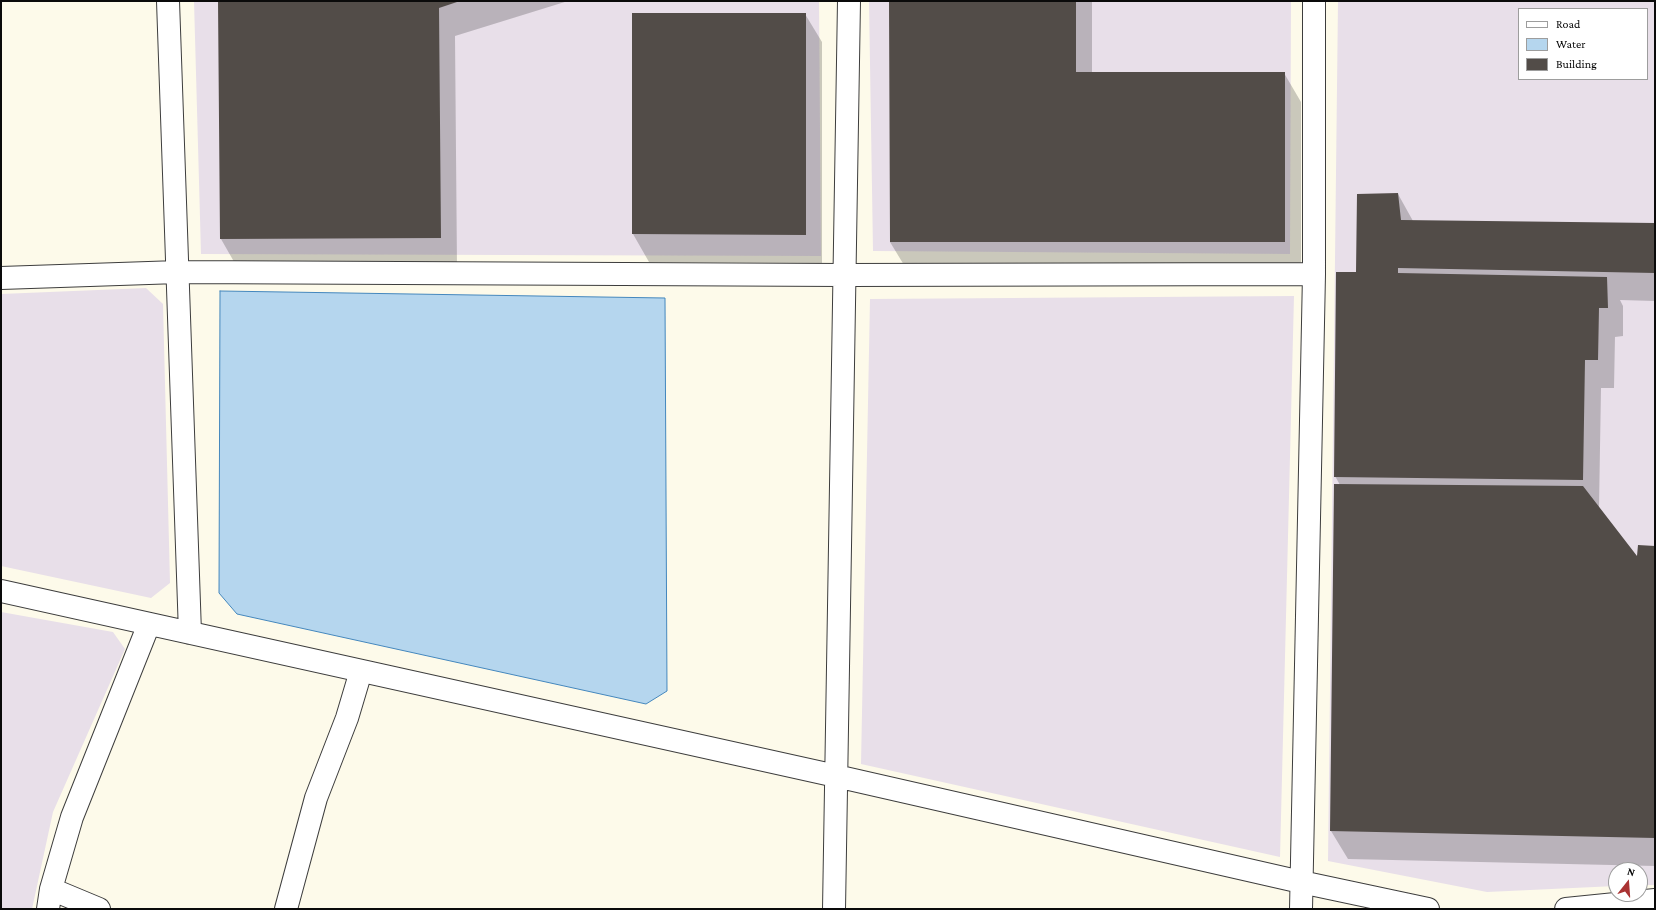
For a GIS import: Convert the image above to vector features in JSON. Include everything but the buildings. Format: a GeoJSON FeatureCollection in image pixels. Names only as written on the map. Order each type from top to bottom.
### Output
{"type":"FeatureCollection","features":[{"type":"Feature","properties":{"kind":"street"},"geometry":{"type":"LineString","coordinates":[[168,1],[190,633]]}},
{"type":"Feature","properties":{"kind":"street"},"geometry":{"type":"LineString","coordinates":[[834,909],[849,1]]}},
{"type":"Feature","properties":{"kind":"street"},"geometry":{"type":"LineString","coordinates":[[1301,909],[1314,274],[1314,1]]}},
{"type":"Feature","properties":{"kind":"street"},"geometry":{"type":"LineString","coordinates":[[1,278],[178,272],[844,275],[1314,274]]}},
{"type":"Feature","properties":{"kind":"street"},"geometry":{"type":"LineString","coordinates":[[1,590],[836,776],[1301,882],[1428,909]]}},
{"type":"Feature","properties":{"kind":"street"},"geometry":{"type":"LineString","coordinates":[[99,909],[50,899],[72,817],[149,624]]}},
{"type":"Feature","properties":{"kind":"street"},"geometry":{"type":"LineString","coordinates":[[286,909],[316,798],[347,718],[361,671]]}},
{"type":"Feature","properties":{"kind":"street"},"geometry":{"type":"LineString","coordinates":[[1566,909],[1655,900]]}},
{"type":"Feature","properties":{"kind":"shaded area"},"geometry":{"type":"Polygon","coordinates":[[[194,1],[819,1],[821,256],[201,254],[194,1]]]}},
{"type":"Feature","properties":{"kind":"shaded area"},"geometry":{"type":"Polygon","coordinates":[[[869,1],[1291,1],[1290,254],[873,251],[869,1]]]}},
{"type":"Feature","properties":{"kind":"shaded area"},"geometry":{"type":"Polygon","coordinates":[[[1338,1],[1655,1],[1655,885],[1648,885],[1648,862],[1608,862],[1608,886],[1487,892],[1328,861],[1338,1]]]}},
{"type":"Feature","properties":{"kind":"shaded area"},"geometry":{"type":"Polygon","coordinates":[[[146,288],[163,304],[170,583],[151,598],[1,566],[1,294],[146,288]]]}},
{"type":"Feature","properties":{"kind":"shaded area"},"geometry":{"type":"Polygon","coordinates":[[[1294,296],[1280,857],[861,764],[870,299],[1294,296]]]}},
{"type":"Feature","properties":{"kind":"shaded area"},"geometry":{"type":"Polygon","coordinates":[[[1,612],[113,632],[125,649],[53,812],[32,909],[1,909],[1,612]]]}},
{"type":"Feature","properties":{"kind":"water"},"geometry":{"type":"Polygon","coordinates":[[[220,291],[665,298],[667,691],[646,704],[237,614],[219,593],[220,291]]]}}]}
